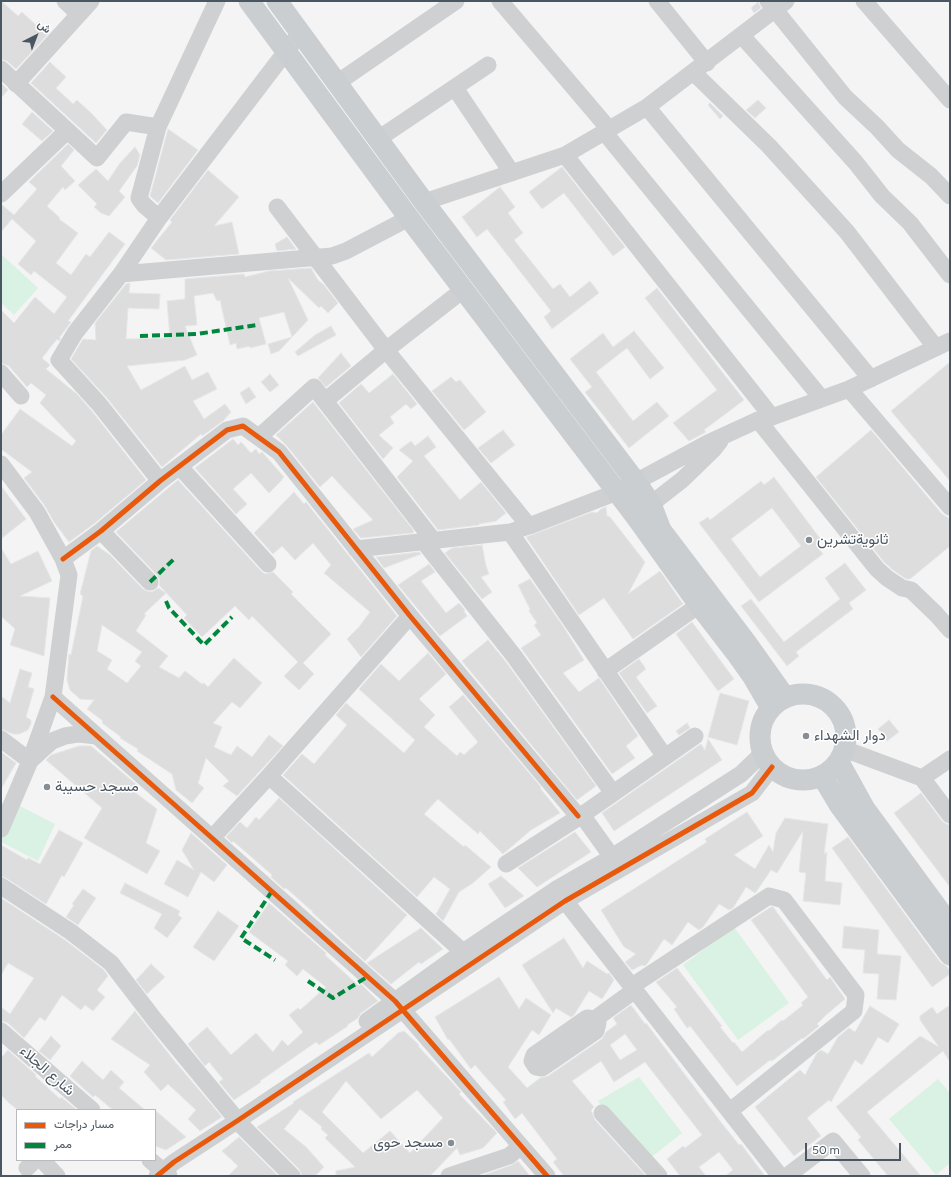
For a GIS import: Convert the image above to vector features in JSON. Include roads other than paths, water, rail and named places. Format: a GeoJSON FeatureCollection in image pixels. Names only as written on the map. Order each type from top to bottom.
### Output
{"type":"FeatureCollection","features":[{"type":"Feature","properties":{"kind":"main road"},"geometry":{"type":"LineString","coordinates":[[249,1],[409,218],[617,492],[643,510],[661,530],[746,642],[778,703]]}},
{"type":"Feature","properties":{"kind":"main road"},"geometry":{"type":"LineString","coordinates":[[277,1],[424,202],[636,482],[643,510],[699,605],[752,678],[778,703]]}},
{"type":"Feature","properties":{"kind":"main road"},"geometry":{"type":"LineString","coordinates":[[802,694],[815,696],[827,702],[837,711],[844,723],[846,736],[841,755],[831,770],[822,776],[812,779],[796,779],[781,774],[768,760],[760,742],[764,718],[778,703],[802,694]]}},
{"type":"Feature","properties":{"kind":"main road"},"geometry":{"type":"LineString","coordinates":[[841,755],[865,808],[950,925]]}},
{"type":"Feature","properties":{"kind":"main road"},"geometry":{"type":"LineString","coordinates":[[822,776],[840,806],[950,954]]}},
{"type":"Feature","properties":{"kind":"street"},"geometry":{"type":"LineString","coordinates":[[65,1],[79,14]]}},
{"type":"Feature","properties":{"kind":"street"},"geometry":{"type":"LineString","coordinates":[[16,84],[91,1]]}},
{"type":"Feature","properties":{"kind":"street"},"geometry":{"type":"LineString","coordinates":[[338,83],[456,1]]}},
{"type":"Feature","properties":{"kind":"street"},"geometry":{"type":"LineString","coordinates":[[500,1],[607,131],[822,399]]}},
{"type":"Feature","properties":{"kind":"street"},"geometry":{"type":"LineString","coordinates":[[356,549],[510,532],[529,526],[617,492],[708,443],[765,419],[849,389],[943,344],[847,232],[700,68],[656,1]]}},
{"type":"Feature","properties":{"kind":"street"},"geometry":{"type":"LineString","coordinates":[[864,1],[950,100]]}},
{"type":"Feature","properties":{"kind":"street"},"geometry":{"type":"LineString","coordinates":[[424,202],[565,155],[647,107],[742,36],[776,4],[845,97],[877,127],[898,150],[931,176],[950,196]]}},
{"type":"Feature","properties":{"kind":"street"},"geometry":{"type":"LineString","coordinates":[[160,218],[139,198],[158,128],[210,5]]}},
{"type":"Feature","properties":{"kind":"street"},"geometry":{"type":"LineString","coordinates":[[160,481],[99,404],[59,360],[75,333],[121,274],[160,218],[300,33]]}},
{"type":"Feature","properties":{"kind":"street"},"geometry":{"type":"LineString","coordinates":[[742,36],[856,162],[882,196],[910,223],[950,275]]}},
{"type":"Feature","properties":{"kind":"street"},"geometry":{"type":"LineString","coordinates":[[378,139],[488,65]]}},
{"type":"Feature","properties":{"kind":"street"},"geometry":{"type":"LineString","coordinates":[[1,70],[97,158],[126,122],[158,128]]}},
{"type":"Feature","properties":{"kind":"street"},"geometry":{"type":"LineString","coordinates":[[455,88],[512,173]]}},
{"type":"Feature","properties":{"kind":"street"},"geometry":{"type":"LineString","coordinates":[[647,107],[871,379]]}},
{"type":"Feature","properties":{"kind":"street"},"geometry":{"type":"LineString","coordinates":[[1,194],[67,131]]}},
{"type":"Feature","properties":{"kind":"street"},"geometry":{"type":"LineString","coordinates":[[565,155],[877,569],[902,588],[911,590],[950,630]]}},
{"type":"Feature","properties":{"kind":"street"},"geometry":{"type":"LineString","coordinates":[[277,207],[386,350],[529,526]]}},
{"type":"Feature","properties":{"kind":"street"},"geometry":{"type":"LineString","coordinates":[[121,274],[332,256],[346,251],[409,218]]}},
{"type":"Feature","properties":{"kind":"street"},"geometry":{"type":"LineString","coordinates":[[325,401],[386,350],[463,290]]}},
{"type":"Feature","properties":{"kind":"street"},"geometry":{"type":"LineString","coordinates":[[1,372],[20,396]]}},
{"type":"Feature","properties":{"kind":"street"},"geometry":{"type":"LineString","coordinates":[[259,437],[314,387],[514,656],[613,793]]}},
{"type":"Feature","properties":{"kind":"street"},"geometry":{"type":"LineString","coordinates":[[849,389],[950,507]]}},
{"type":"Feature","properties":{"kind":"street"},"geometry":{"type":"LineString","coordinates":[[63,559],[101,531],[160,481],[227,430],[243,426],[279,452],[410,616],[580,816],[612,857]]}},
{"type":"Feature","properties":{"kind":"street"},"geometry":{"type":"LineString","coordinates":[[643,510],[700,464],[713,450],[722,437]]}},
{"type":"Feature","properties":{"kind":"street"},"geometry":{"type":"LineString","coordinates":[[1,464],[37,512],[63,559],[69,575],[53,697],[30,761],[1,829]]}},
{"type":"Feature","properties":{"kind":"street"},"geometry":{"type":"LineString","coordinates":[[180,467],[268,564]]}},
{"type":"Feature","properties":{"kind":"street"},"geometry":{"type":"LineString","coordinates":[[101,531],[150,582]]}},
{"type":"Feature","properties":{"kind":"street"},"geometry":{"type":"LineString","coordinates":[[510,532],[665,757]]}},
{"type":"Feature","properties":{"kind":"street"},"geometry":{"type":"LineString","coordinates":[[605,671],[699,605]]}},
{"type":"Feature","properties":{"kind":"street"},"geometry":{"type":"LineString","coordinates":[[212,838],[269,776],[410,616]]}},
{"type":"Feature","properties":{"kind":"street"},"geometry":{"type":"LineString","coordinates":[[53,697],[399,1006],[547,1176]]}},
{"type":"Feature","properties":{"kind":"street"},"geometry":{"type":"LineString","coordinates":[[30,761],[48,744],[65,736],[78,734],[97,736]]}},
{"type":"Feature","properties":{"kind":"street"},"geometry":{"type":"LineString","coordinates":[[506,864],[580,816],[695,736]]}},
{"type":"Feature","properties":{"kind":"street"},"geometry":{"type":"LineString","coordinates":[[1,738],[30,761]]}},
{"type":"Feature","properties":{"kind":"street"},"geometry":{"type":"LineString","coordinates":[[841,755],[922,778],[950,815]]}},
{"type":"Feature","properties":{"kind":"street"},"geometry":{"type":"LineString","coordinates":[[922,778],[950,759]]}},
{"type":"Feature","properties":{"kind":"street"},"geometry":{"type":"LineString","coordinates":[[151,1161],[163,1175],[170,1157],[200,1134],[235,1118],[278,1085],[399,1006],[562,895],[612,857],[741,774],[768,760]]}},
{"type":"Feature","properties":{"kind":"street"},"geometry":{"type":"LineString","coordinates":[[399,1006],[463,952],[562,895],[752,793],[768,760]]}},
{"type":"Feature","properties":{"kind":"street"},"geometry":{"type":"LineString","coordinates":[[269,776],[463,952]]}},
{"type":"Feature","properties":{"kind":"street"},"geometry":{"type":"LineString","coordinates":[[1,886],[71,932],[111,962],[154,1019],[235,1118],[292,1176]]}},
{"type":"Feature","properties":{"kind":"street"},"geometry":{"type":"LineString","coordinates":[[562,895],[780,1176]]}},
{"type":"Feature","properties":{"kind":"street"},"geometry":{"type":"LineString","coordinates":[[595,1019],[633,988],[769,896],[784,900],[856,995],[854,1011],[730,1111]]}},
{"type":"Feature","properties":{"kind":"street","name":"شارع الجلاء"},"geometry":{"type":"LineString","coordinates":[[1,1031],[91,1109]]}},
{"type":"Feature","properties":{"kind":"street"},"geometry":{"type":"LineString","coordinates":[[602,1113],[659,1176]]}},
{"type":"Feature","properties":{"kind":"street"},"geometry":{"type":"LineString","coordinates":[[787,1176],[833,1141],[862,1176]]}},
{"type":"Feature","properties":{"kind":"street"},"geometry":{"type":"LineString","coordinates":[[449,1176],[509,1156],[521,1146]]}},
{"type":"Feature","properties":{"kind":"street"},"geometry":{"type":"LineString","coordinates":[[43,1161],[57,1176]]}},
{"type":"Feature","properties":{"kind":"place","name":"ثانويةتشرين"},"geometry":{"type":"Point","coordinates":[809,540]}},
{"type":"Feature","properties":{"kind":"place","name":"دوار الشهداء"},"geometry":{"type":"Point","coordinates":[806,736]}},
{"type":"Feature","properties":{"kind":"place","name":"مسجد حسيبة"},"geometry":{"type":"Point","coordinates":[47,787]}},
{"type":"Feature","properties":{"kind":"place","name":"مسجد حوى"},"geometry":{"type":"Point","coordinates":[451,1143]}}]}
